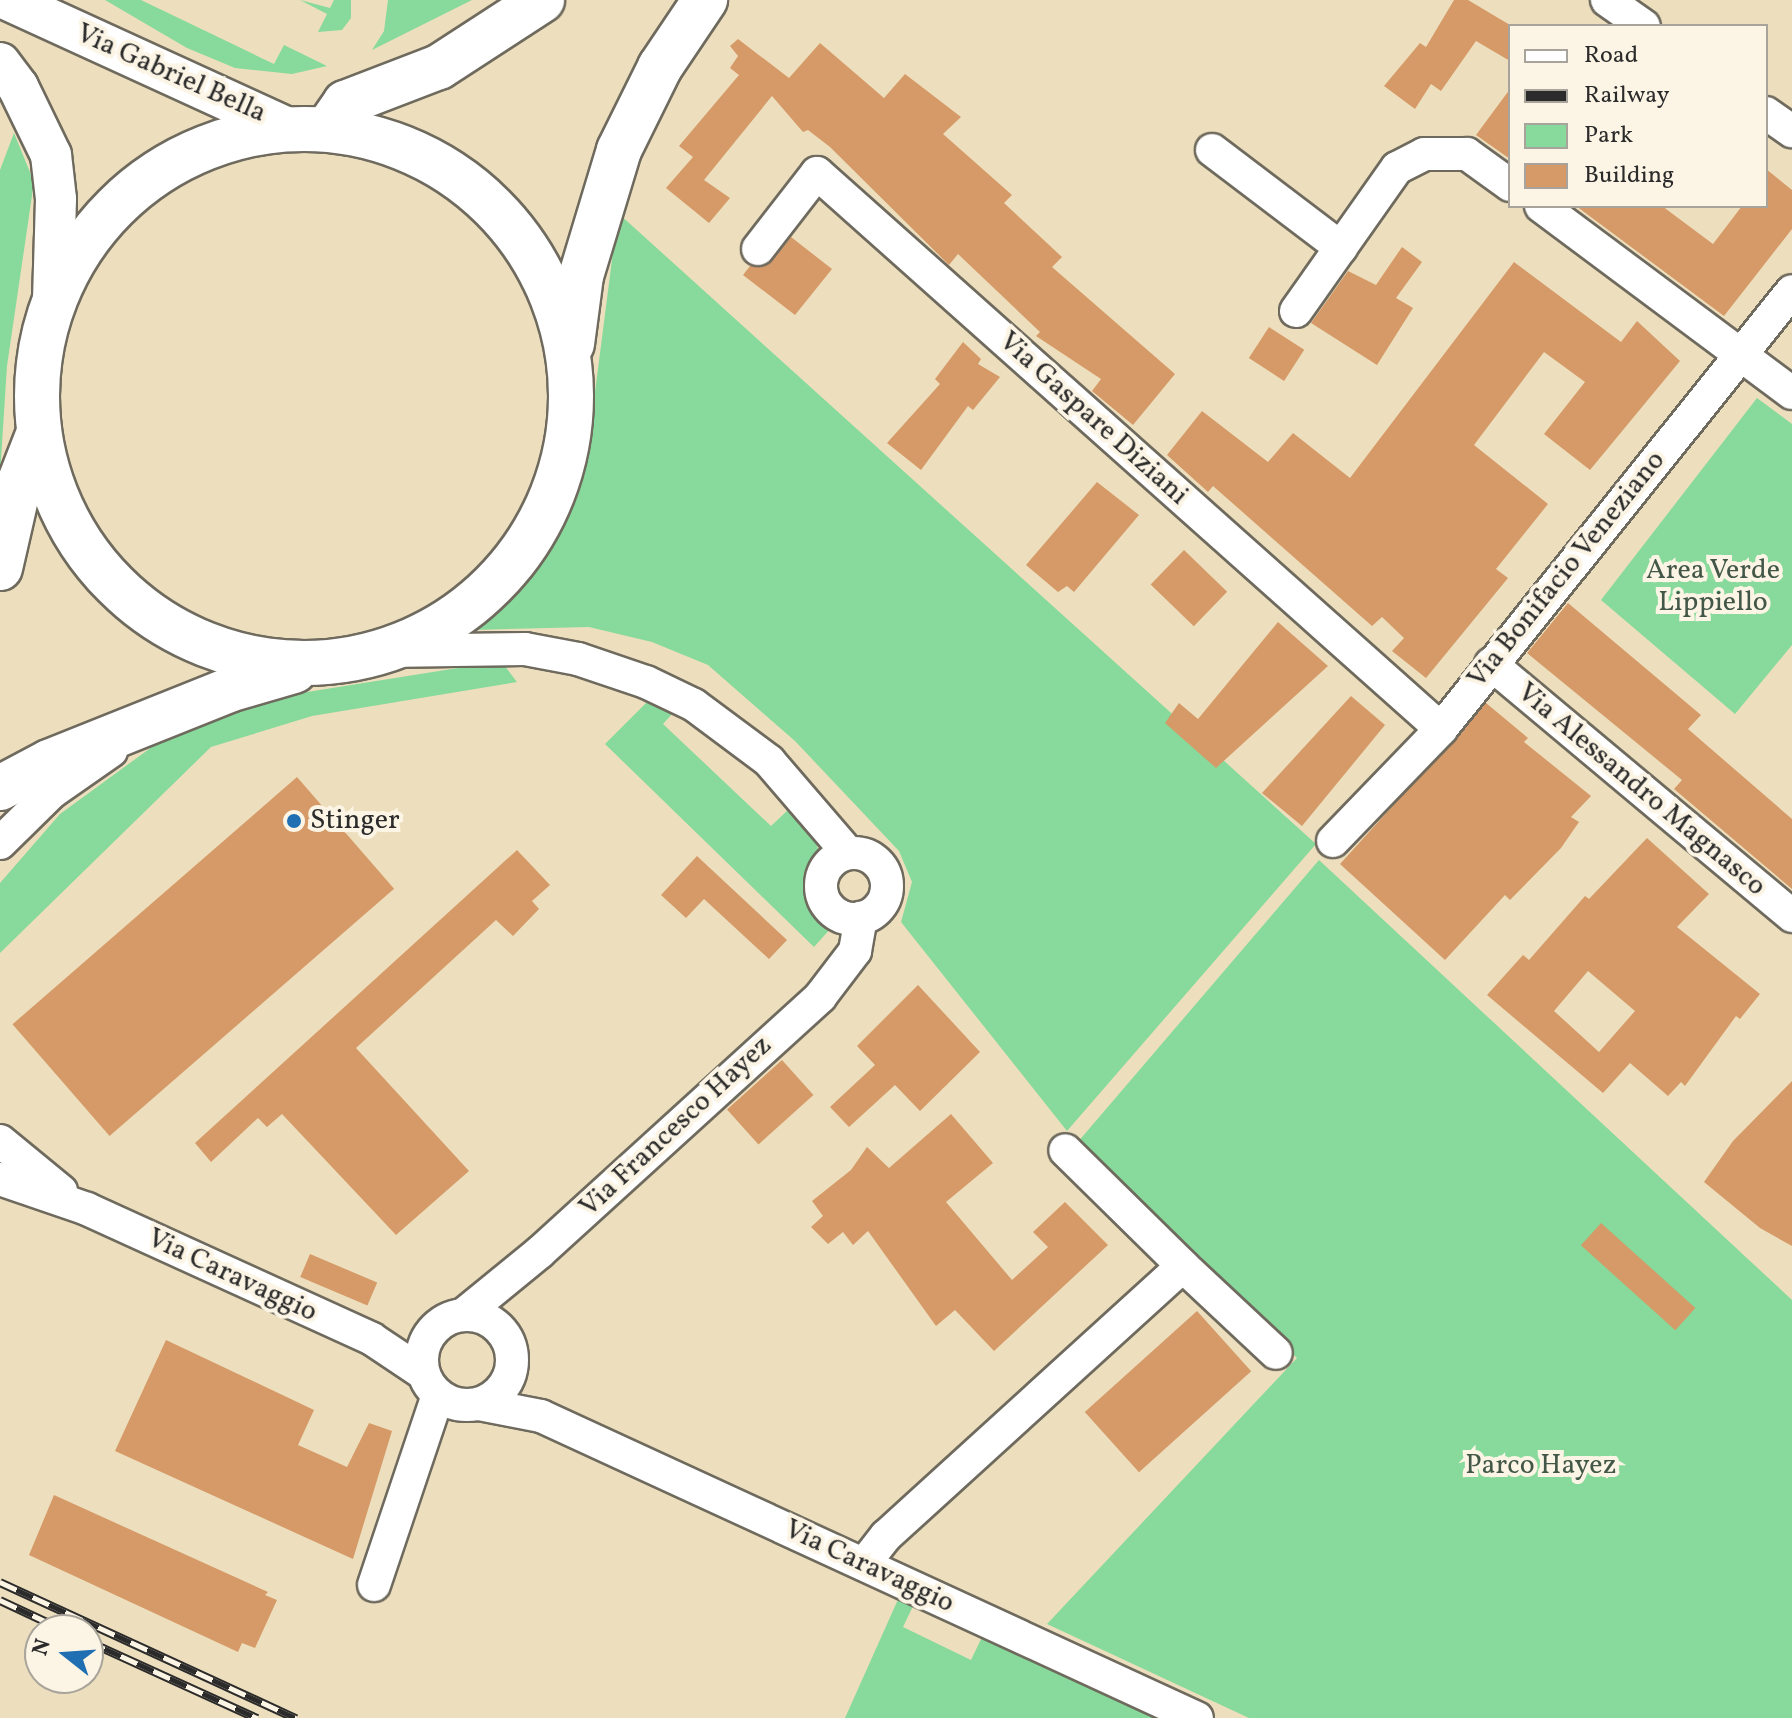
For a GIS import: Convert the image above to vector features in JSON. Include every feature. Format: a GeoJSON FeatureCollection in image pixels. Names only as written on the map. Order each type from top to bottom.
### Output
{"type":"FeatureCollection","features":[{"type":"Feature","properties":{"kind":"main road"},"geometry":{"type":"LineString","coordinates":[[308,129],[345,103],[439,67],[542,0]]}},
{"type":"Feature","properties":{"kind":"main road"},"geometry":{"type":"LineString","coordinates":[[0,788],[49,762],[251,683],[386,651],[440,627],[471,605],[524,549],[543,516],[567,443],[570,366],[581,276],[619,150],[660,67],[705,0]]}},
{"type":"Feature","properties":{"kind":"main road"},"geometry":{"type":"LineString","coordinates":[[325,663],[275,662],[225,652],[179,633],[137,605],[100,570],[72,528],[51,482],[39,432],[37,389],[53,303],[91,235],[146,180],[214,144],[308,129],[406,148],[442,166],[495,209],[529,251],[549,288],[570,366]]}},
{"type":"Feature","properties":{"kind":"main road"},"geometry":{"type":"LineString","coordinates":[[0,568],[20,481],[39,432]]}},
{"type":"Feature","properties":{"kind":"street","name":"Via Gabriel Bella"},"geometry":{"type":"LineString","coordinates":[[8,0],[308,129]]}},
{"type":"Feature","properties":{"kind":"street"},"geometry":{"type":"LineString","coordinates":[[1607,0],[1641,24]]}},
{"type":"Feature","properties":{"kind":"street"},"geometry":{"type":"LineString","coordinates":[[0,63],[24,97],[51,155],[56,199],[53,303]]}},
{"type":"Feature","properties":{"kind":"street"},"geometry":{"type":"LineString","coordinates":[[1768,114],[1792,131]]}},
{"type":"Feature","properties":{"kind":"street"},"geometry":{"type":"LineString","coordinates":[[1212,150],[1341,248]]}},
{"type":"Feature","properties":{"kind":"street"},"geometry":{"type":"LineString","coordinates":[[1296,311],[1397,168],[1424,154],[1467,154],[1508,184]]}},
{"type":"Feature","properties":{"kind":"street","name":"Via Gaspare Diziani"},"geometry":{"type":"LineString","coordinates":[[758,249],[817,173],[1441,729]]}},
{"type":"Feature","properties":{"kind":"street"},"geometry":{"type":"LineString","coordinates":[[1544,208],[1792,393]]}},
{"type":"Feature","properties":{"kind":"street","name":"Via Bonifacio Veneziano"},"geometry":{"type":"LineString","coordinates":[[1333,841],[1441,729],[1792,291]]}},
{"type":"Feature","properties":{"kind":"street"},"geometry":{"type":"LineString","coordinates":[[386,651],[525,649],[578,659],[646,682],[694,705],[769,761],[848,853],[875,860],[885,875],[885,897],[861,918],[831,911],[821,893],[824,872],[848,853]]}},
{"type":"Feature","properties":{"kind":"street","name":"Via Alessandro Magnasco"},"geometry":{"type":"LineString","coordinates":[[1491,664],[1792,916]]}},
{"type":"Feature","properties":{"kind":"street"},"geometry":{"type":"LineString","coordinates":[[0,843],[52,792],[166,715]]}},
{"type":"Feature","properties":{"kind":"street","name":"Via Francesco Hayez"},"geometry":{"type":"LineString","coordinates":[[463,1315],[540,1252],[820,997],[855,951],[861,918]]}},
{"type":"Feature","properties":{"kind":"street","name":"Via Caravaggio"},"geometry":{"type":"LineString","coordinates":[[0,1141],[87,1209]]}},
{"type":"Feature","properties":{"kind":"street"},"geometry":{"type":"LineString","coordinates":[[1065,1150],[1276,1353]]}},
{"type":"Feature","properties":{"kind":"street","name":"Via Caravaggio"},"geometry":{"type":"LineString","coordinates":[[0,1179],[87,1209],[378,1342],[430,1384],[465,1406],[479,1404],[541,1416],[1197,1718]]}},
{"type":"Feature","properties":{"kind":"street"},"geometry":{"type":"LineString","coordinates":[[864,1564],[886,1536],[1183,1266]]}},
{"type":"Feature","properties":{"kind":"street"},"geometry":{"type":"LineString","coordinates":[[463,1315],[491,1322],[502,1332],[512,1360],[510,1374],[493,1398],[479,1404]]}},
{"type":"Feature","properties":{"kind":"street","name":"Via Caravaggio"},"geometry":{"type":"LineString","coordinates":[[378,1342],[427,1338],[436,1327],[463,1315]]}},
{"type":"Feature","properties":{"kind":"street"},"geometry":{"type":"LineString","coordinates":[[374,1585],[430,1384],[427,1338]]}},
{"type":"Feature","properties":{"kind":"street"},"geometry":{"type":"LineString","coordinates":[[510,1374],[521,1380],[541,1416]]}},
{"type":"Feature","properties":{"kind":"green space"},"geometry":{"type":"Polygon","coordinates":[[[105,0],[141,0],[274,64],[284,45],[327,66],[292,74],[235,68],[187,48],[105,0]]]}},
{"type":"Feature","properties":{"kind":"green space"},"geometry":{"type":"Polygon","coordinates":[[[300,0],[330,8],[334,0],[351,0],[351,18],[342,30],[318,32],[327,14],[300,0]]]}},
{"type":"Feature","properties":{"kind":"green space"},"geometry":{"type":"Polygon","coordinates":[[[388,0],[472,0],[372,50],[384,31],[388,0]]]}},
{"type":"Feature","properties":{"kind":"green space"},"geometry":{"type":"Polygon","coordinates":[[[14,133],[34,182],[7,366],[0,475],[0,170],[14,133]]]}},
{"type":"Feature","properties":{"kind":"green space"},"geometry":{"type":"Polygon","coordinates":[[[618,213],[1316,844],[1067,1131],[901,922],[912,882],[899,851],[795,741],[708,665],[652,642],[589,627],[473,630],[540,563],[571,510],[595,392],[618,213]]]}},
{"type":"Feature","properties":{"kind":"green space","name":"Area Verde Lippiello"},"geometry":{"type":"Polygon","coordinates":[[[1757,398],[1792,424],[1792,645],[1735,714],[1601,600],[1757,398]]]}},
{"type":"Feature","properties":{"kind":"green space"},"geometry":{"type":"Polygon","coordinates":[[[483,664],[504,665],[517,682],[312,716],[211,747],[0,953],[0,883],[60,814],[156,744],[219,714],[282,696],[483,664]]]}},
{"type":"Feature","properties":{"kind":"green space"},"geometry":{"type":"Polygon","coordinates":[[[651,698],[673,713],[663,724],[771,826],[788,810],[813,834],[819,852],[809,897],[831,928],[814,947],[605,744],[651,698]]]}},
{"type":"Feature","properties":{"kind":"green space","name":"Parco Hayez"},"geometry":{"type":"Polygon","coordinates":[[[1319,860],[1792,1300],[1792,1718],[1249,1718],[1047,1624],[1297,1358],[1077,1143],[1319,860]]]}},
{"type":"Feature","properties":{"kind":"green space"},"geometry":{"type":"Polygon","coordinates":[[[900,1595],[915,1602],[903,1627],[971,1660],[983,1635],[1160,1718],[845,1718],[900,1595]]]}},
{"type":"Feature","properties":{"kind":"building"},"geometry":{"type":"Polygon","coordinates":[[[1454,0],[1468,0],[1508,24],[1508,60],[1476,41],[1441,91],[1431,84],[1415,109],[1384,86],[1420,43],[1426,47],[1454,0]]]}},
{"type":"Feature","properties":{"kind":"building"},"geometry":{"type":"Polygon","coordinates":[[[738,39],[789,78],[820,43],[884,98],[905,74],[961,117],[943,134],[1012,195],[1004,203],[1062,257],[1052,267],[1175,374],[1133,425],[1092,391],[1101,379],[1036,336],[1040,332],[958,254],[949,265],[830,147],[808,130],[803,132],[772,96],[704,180],[730,198],[709,223],[666,188],[693,157],[679,146],[739,75],[730,68],[738,56],[730,46],[738,39]]]}},
{"type":"Feature","properties":{"kind":"building"},"geometry":{"type":"Polygon","coordinates":[[[1508,92],[1508,158],[1476,135],[1508,92]]]}},
{"type":"Feature","properties":{"kind":"building"},"geometry":{"type":"Polygon","coordinates":[[[1768,171],[1792,190],[1792,229],[1724,316],[1579,208],[1665,208],[1713,244],[1740,208],[1768,208],[1768,171]]]}},
{"type":"Feature","properties":{"kind":"building"},"geometry":{"type":"Polygon","coordinates":[[[791,237],[832,269],[795,315],[743,275],[750,266],[772,261],[791,237]]]}},
{"type":"Feature","properties":{"kind":"building"},"geometry":{"type":"Polygon","coordinates":[[[1402,247],[1422,262],[1396,298],[1413,308],[1377,365],[1311,323],[1348,271],[1376,285],[1402,247]]]}},
{"type":"Feature","properties":{"kind":"building"},"geometry":{"type":"Polygon","coordinates":[[[1514,262],[1621,342],[1637,321],[1680,361],[1590,470],[1544,434],[1585,382],[1544,352],[1474,445],[1548,504],[1496,569],[1508,578],[1426,678],[1392,651],[1404,638],[1382,617],[1372,626],[1213,486],[1208,492],[1167,455],[1202,411],[1268,462],[1293,433],[1350,478],[1514,262]]]}},
{"type":"Feature","properties":{"kind":"building"},"geometry":{"type":"Polygon","coordinates":[[[1269,327],[1304,350],[1284,381],[1249,358],[1269,327]]]}},
{"type":"Feature","properties":{"kind":"building"},"geometry":{"type":"Polygon","coordinates":[[[963,342],[981,359],[978,364],[1000,377],[973,410],[968,406],[921,470],[887,443],[940,384],[935,379],[963,342]]]}},
{"type":"Feature","properties":{"kind":"building"},"geometry":{"type":"Polygon","coordinates":[[[1097,482],[1139,515],[1074,592],[1067,586],[1058,592],[1026,565],[1097,482]]]}},
{"type":"Feature","properties":{"kind":"building"},"geometry":{"type":"Polygon","coordinates":[[[1184,550],[1227,592],[1194,626],[1151,585],[1184,550]]]}},
{"type":"Feature","properties":{"kind":"building"},"geometry":{"type":"Polygon","coordinates":[[[1568,603],[1701,715],[1688,729],[1792,819],[1792,889],[1674,789],[1682,780],[1527,653],[1568,603]]]}},
{"type":"Feature","properties":{"kind":"building"},"geometry":{"type":"Polygon","coordinates":[[[1278,622],[1328,666],[1216,768],[1165,723],[1179,703],[1198,719],[1278,622]]]}},
{"type":"Feature","properties":{"kind":"building"},"geometry":{"type":"Polygon","coordinates":[[[1351,696],[1385,725],[1302,826],[1262,793],[1351,696]]]}},
{"type":"Feature","properties":{"kind":"building"},"geometry":{"type":"Polygon","coordinates":[[[1486,703],[1528,738],[1524,742],[1591,796],[1571,817],[1579,822],[1561,848],[1510,900],[1505,895],[1445,960],[1340,864],[1486,703]]]}},
{"type":"Feature","properties":{"kind":"building"},"geometry":{"type":"Polygon","coordinates":[[[297,777],[394,889],[110,1136],[12,1024],[297,777]]]}},
{"type":"Feature","properties":{"kind":"building"},"geometry":{"type":"Polygon","coordinates":[[[1647,838],[1709,894],[1677,927],[1760,994],[1740,1019],[1736,1016],[1685,1086],[1681,1082],[1668,1096],[1630,1063],[1603,1093],[1487,995],[1523,955],[1529,960],[1585,896],[1589,899],[1647,838]],[[1588,971],[1554,1011],[1599,1052],[1635,1011],[1588,971]]]}},
{"type":"Feature","properties":{"kind":"building"},"geometry":{"type":"Polygon","coordinates":[[[517,850],[550,885],[532,901],[539,909],[513,936],[496,920],[356,1048],[469,1171],[396,1235],[282,1114],[267,1127],[258,1118],[211,1162],[195,1143],[517,850]]]}},
{"type":"Feature","properties":{"kind":"building"},"geometry":{"type":"Polygon","coordinates":[[[697,856],[787,940],[769,959],[704,899],[686,918],[661,895],[697,856]]]}},
{"type":"Feature","properties":{"kind":"building"},"geometry":{"type":"Polygon","coordinates":[[[918,985],[980,1052],[920,1111],[895,1085],[849,1127],[830,1107],[875,1065],[857,1046],[918,985]]]}},
{"type":"Feature","properties":{"kind":"building"},"geometry":{"type":"Polygon","coordinates":[[[782,1060],[813,1095],[758,1144],[727,1110],[782,1060]]]}},
{"type":"Feature","properties":{"kind":"building"},"geometry":{"type":"Polygon","coordinates":[[[1792,1081],[1792,1246],[1760,1228],[1704,1182],[1733,1141],[1792,1081]]]}},
{"type":"Feature","properties":{"kind":"building"},"geometry":{"type":"Polygon","coordinates":[[[951,1114],[993,1163],[946,1202],[1012,1280],[1048,1247],[1033,1232],[1065,1202],[1108,1245],[994,1351],[955,1310],[936,1326],[868,1231],[853,1245],[843,1232],[828,1244],[811,1227],[823,1216],[812,1201],[851,1170],[867,1147],[889,1168],[951,1114]]]}},
{"type":"Feature","properties":{"kind":"building"},"geometry":{"type":"Polygon","coordinates":[[[1601,1223],[1695,1308],[1675,1330],[1581,1245],[1601,1223]]]}},
{"type":"Feature","properties":{"kind":"building"},"geometry":{"type":"Polygon","coordinates":[[[310,1254],[377,1283],[367,1306],[300,1277],[310,1254]]]}},
{"type":"Feature","properties":{"kind":"building"},"geometry":{"type":"Polygon","coordinates":[[[1197,1311],[1251,1371],[1139,1472],[1085,1412],[1197,1311]]]}},
{"type":"Feature","properties":{"kind":"building"},"geometry":{"type":"Polygon","coordinates":[[[166,1340],[314,1410],[298,1445],[347,1467],[369,1423],[392,1431],[353,1559],[115,1451],[166,1340]]]}},
{"type":"Feature","properties":{"kind":"building"},"geometry":{"type":"Polygon","coordinates":[[[54,1495],[268,1592],[265,1595],[277,1600],[255,1648],[242,1643],[238,1652],[29,1555],[54,1495]]]}},
{"type":"Feature","properties":{"kind":"railway"},"geometry":{"type":"LineString","coordinates":[[0,1582],[296,1718]]}},
{"type":"Feature","properties":{"kind":"railway"},"geometry":{"type":"LineString","coordinates":[[0,1600],[30,1614]]}},
{"type":"Feature","properties":{"kind":"railway"},"geometry":{"type":"LineString","coordinates":[[104,1648],[257,1718]]}},
{"type":"Feature","properties":{"kind":"place","name":"Stinger"},"geometry":{"type":"Point","coordinates":[294,821]}}]}
